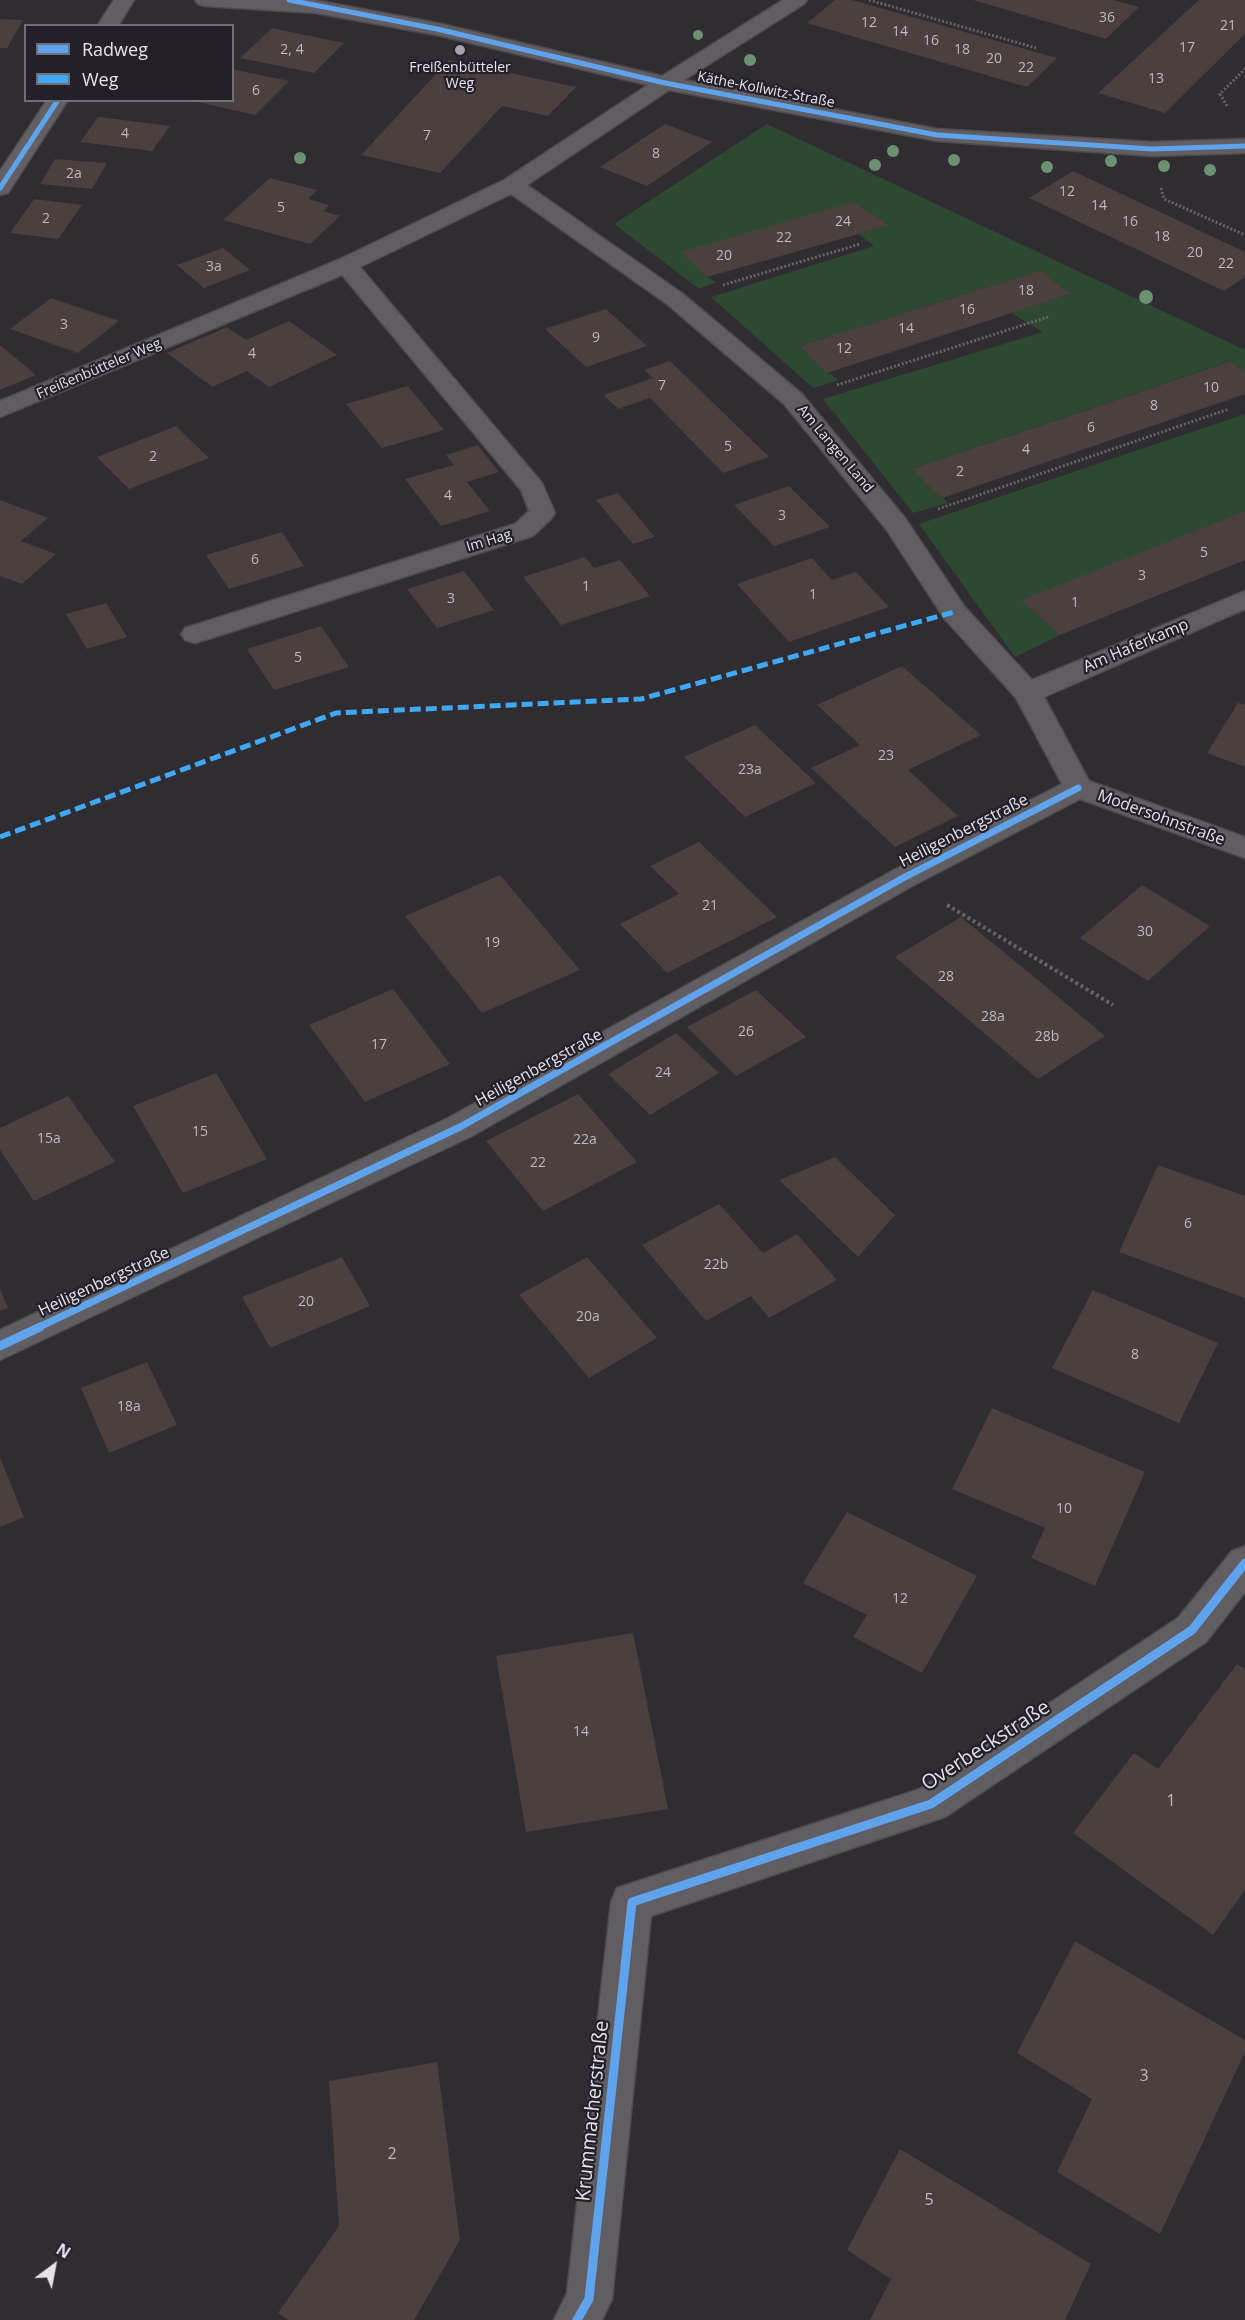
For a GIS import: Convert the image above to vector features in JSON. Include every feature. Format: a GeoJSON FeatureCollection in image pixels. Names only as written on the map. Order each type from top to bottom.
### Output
{"type":"FeatureCollection","features":[{"type":"Feature","properties":{"kind":"street"},"geometry":{"type":"LineString","coordinates":[[108,24],[124,0]]}},
{"type":"Feature","properties":{"kind":"street","name":"Käthe-Kollwitz-Straße"},"geometry":{"type":"LineString","coordinates":[[205,0],[326,9]]}},
{"type":"Feature","properties":{"kind":"street","name":"Käthe-Kollwitz-Straße"},"geometry":{"type":"LineString","coordinates":[[290,0],[326,9],[437,29],[665,83],[937,135],[1152,149],[1245,146]]}},
{"type":"Feature","properties":{"kind":"street","name":"Freißenbütteler Weg"},"geometry":{"type":"LineString","coordinates":[[0,410],[346,265],[512,185],[665,83],[797,0]]}},
{"type":"Feature","properties":{"kind":"street"},"geometry":{"type":"LineString","coordinates":[[0,188],[57,102]]}},
{"type":"Feature","properties":{"kind":"street","name":"Am Langen Land"},"geometry":{"type":"LineString","coordinates":[[512,185],[675,299],[794,399],[896,524],[954,612],[1028,693],[1078,788]]}},
{"type":"Feature","properties":{"kind":"street","name":"Im Hag"},"geometry":{"type":"LineString","coordinates":[[195,634],[524,531],[542,513],[533,488],[346,265]]}},
{"type":"Feature","properties":{"kind":"street","name":"Am Haferkamp"},"geometry":{"type":"LineString","coordinates":[[1028,693],[1245,598]]}},
{"type":"Feature","properties":{"kind":"street","name":"Modersohnstraße"},"geometry":{"type":"LineString","coordinates":[[1078,788],[1245,848]]}},
{"type":"Feature","properties":{"kind":"street","name":"Heiligenbergstraße"},"geometry":{"type":"LineString","coordinates":[[0,1346],[460,1127],[903,878],[1078,788]]}},
{"type":"Feature","properties":{"kind":"street","name":"Overbeckstraße"},"geometry":{"type":"LineString","coordinates":[[632,1902],[931,1803],[1192,1630],[1245,1563]]}},
{"type":"Feature","properties":{"kind":"street","name":"Krummacherstraße"},"geometry":{"type":"LineString","coordinates":[[577,2320],[589,2299],[632,1902]]}},
{"type":"Feature","properties":{"kind":"path"},"geometry":{"type":"LineString","coordinates":[[869,0],[1036,48]]}},
{"type":"Feature","properties":{"kind":"path"},"geometry":{"type":"LineString","coordinates":[[1233,115],[1220,94],[1245,69]]}},
{"type":"Feature","properties":{"kind":"path"},"geometry":{"type":"LineString","coordinates":[[1152,149],[1164,199],[1245,235]]}},
{"type":"Feature","properties":{"kind":"path"},"geometry":{"type":"LineString","coordinates":[[675,299],[860,244]]}},
{"type":"Feature","properties":{"kind":"path"},"geometry":{"type":"LineString","coordinates":[[794,399],[1048,317]]}},
{"type":"Feature","properties":{"kind":"path"},"geometry":{"type":"LineString","coordinates":[[896,524],[1229,408]]}},
{"type":"Feature","properties":{"kind":"path"},"geometry":{"type":"LineString","coordinates":[[903,878],[1113,1005]]}},
{"type":"Feature","properties":{"kind":"green space"},"geometry":{"type":"Polygon","coordinates":[[[767,124],[1245,350],[1245,373],[1230,361],[912,469],[948,503],[913,513],[823,399],[1043,332],[1011,313],[1070,294],[1041,270],[799,346],[839,380],[813,388],[711,297],[874,246],[858,234],[889,225],[681,252],[707,277],[716,282],[699,289],[614,224],[767,124]]]}},
{"type":"Feature","properties":{"kind":"green space"},"geometry":{"type":"Polygon","coordinates":[[[1245,414],[1245,511],[1060,635],[1015,657],[919,524],[1245,414]]]}},
{"type":"Feature","properties":{"kind":"building"},"geometry":{"type":"Polygon","coordinates":[[[835,0],[852,0],[1057,58],[1027,87],[807,23],[835,0]]]}},
{"type":"Feature","properties":{"kind":"building"},"geometry":{"type":"Polygon","coordinates":[[[973,0],[1113,0],[1139,7],[1106,39],[973,0]]]}},
{"type":"Feature","properties":{"kind":"building"},"geometry":{"type":"Polygon","coordinates":[[[1199,0],[1245,0],[1245,34],[1165,113],[1098,93],[1199,0]]]}},
{"type":"Feature","properties":{"kind":"building"},"geometry":{"type":"Polygon","coordinates":[[[0,19],[23,20],[7,48],[0,48],[0,19]]]}},
{"type":"Feature","properties":{"kind":"building"},"geometry":{"type":"Polygon","coordinates":[[[272,28],[344,43],[314,73],[240,58],[272,28]]]}},
{"type":"Feature","properties":{"kind":"building"},"geometry":{"type":"Polygon","coordinates":[[[449,60],[576,87],[548,116],[502,106],[440,173],[361,155],[449,60]]]}},
{"type":"Feature","properties":{"kind":"building"},"geometry":{"type":"Polygon","coordinates":[[[234,69],[289,81],[255,115],[197,102],[234,102],[234,69]]]}},
{"type":"Feature","properties":{"kind":"building"},"geometry":{"type":"Polygon","coordinates":[[[98,117],[170,126],[152,151],[80,142],[98,117]]]}},
{"type":"Feature","properties":{"kind":"building"},"geometry":{"type":"Polygon","coordinates":[[[665,124],[712,142],[647,186],[600,167],[665,124]]]}},
{"type":"Feature","properties":{"kind":"building"},"geometry":{"type":"Polygon","coordinates":[[[55,159],[107,163],[92,189],[40,184],[55,159]]]}},
{"type":"Feature","properties":{"kind":"building"},"geometry":{"type":"Polygon","coordinates":[[[1073,171],[1245,252],[1245,277],[1224,291],[1029,198],[1073,171]]]}},
{"type":"Feature","properties":{"kind":"building"},"geometry":{"type":"Polygon","coordinates":[[[270,178],[317,190],[308,199],[329,205],[323,211],[340,216],[310,244],[223,220],[270,178]]]}},
{"type":"Feature","properties":{"kind":"building"},"geometry":{"type":"Polygon","coordinates":[[[34,199],[82,205],[58,239],[10,233],[34,199]]]}},
{"type":"Feature","properties":{"kind":"building"},"geometry":{"type":"Polygon","coordinates":[[[853,202],[890,225],[707,277],[680,252],[853,202]]]}},
{"type":"Feature","properties":{"kind":"building"},"geometry":{"type":"Polygon","coordinates":[[[223,248],[250,270],[204,288],[177,265],[223,248]]]}},
{"type":"Feature","properties":{"kind":"building"},"geometry":{"type":"Polygon","coordinates":[[[1041,270],[1070,294],[827,373],[799,346],[1041,270]]]}},
{"type":"Feature","properties":{"kind":"building"},"geometry":{"type":"Polygon","coordinates":[[[51,298],[119,321],[78,353],[10,329],[51,298]]]}},
{"type":"Feature","properties":{"kind":"building"},"geometry":{"type":"Polygon","coordinates":[[[606,309],[647,346],[586,367],[545,329],[606,309]]]}},
{"type":"Feature","properties":{"kind":"building"},"geometry":{"type":"Polygon","coordinates":[[[289,321],[337,355],[269,387],[247,371],[212,387],[167,353],[227,327],[246,340],[289,321]]]}},
{"type":"Feature","properties":{"kind":"building"},"geometry":{"type":"Polygon","coordinates":[[[0,345],[36,375],[0,390],[0,345]]]}},
{"type":"Feature","properties":{"kind":"building"},"geometry":{"type":"Polygon","coordinates":[[[670,361],[769,457],[723,473],[650,398],[618,409],[604,395],[653,378],[644,370],[670,361]]]}},
{"type":"Feature","properties":{"kind":"building"},"geometry":{"type":"Polygon","coordinates":[[[1231,361],[1245,373],[1245,394],[942,498],[912,469],[1231,361]]]}},
{"type":"Feature","properties":{"kind":"building"},"geometry":{"type":"Polygon","coordinates":[[[408,386],[444,430],[382,448],[346,404],[408,386]]]}},
{"type":"Feature","properties":{"kind":"building"},"geometry":{"type":"Polygon","coordinates":[[[176,426],[209,458],[129,489],[97,457],[176,426]]]}},
{"type":"Feature","properties":{"kind":"building"},"geometry":{"type":"Polygon","coordinates":[[[478,445],[499,472],[467,482],[490,511],[441,526],[405,479],[454,465],[446,455],[478,445]]]}},
{"type":"Feature","properties":{"kind":"building"},"geometry":{"type":"Polygon","coordinates":[[[789,486],[830,527],[774,546],[734,505],[789,486]]]}},
{"type":"Feature","properties":{"kind":"building"},"geometry":{"type":"Polygon","coordinates":[[[618,493],[655,537],[633,544],[596,500],[618,493]]]}},
{"type":"Feature","properties":{"kind":"building"},"geometry":{"type":"Polygon","coordinates":[[[0,500],[48,518],[21,541],[56,554],[22,584],[0,576],[0,500]]]}},
{"type":"Feature","properties":{"kind":"building"},"geometry":{"type":"Polygon","coordinates":[[[1245,511],[1245,560],[1060,635],[1021,600],[1245,511]]]}},
{"type":"Feature","properties":{"kind":"building"},"geometry":{"type":"Polygon","coordinates":[[[282,532],[304,566],[229,589],[206,555],[282,532]]]}},
{"type":"Feature","properties":{"kind":"building"},"geometry":{"type":"Polygon","coordinates":[[[585,557],[594,568],[620,560],[650,596],[561,625],[523,577],[585,557]]]}},
{"type":"Feature","properties":{"kind":"building"},"geometry":{"type":"Polygon","coordinates":[[[812,558],[832,580],[856,572],[889,607],[789,642],[737,584],[812,558]]]}},
{"type":"Feature","properties":{"kind":"building"},"geometry":{"type":"Polygon","coordinates":[[[464,571],[494,610],[437,628],[407,589],[464,571]]]}},
{"type":"Feature","properties":{"kind":"building"},"geometry":{"type":"Polygon","coordinates":[[[106,603],[127,637],[87,649],[66,614],[106,603]]]}},
{"type":"Feature","properties":{"kind":"building"},"geometry":{"type":"Polygon","coordinates":[[[321,626],[349,667],[274,690],[247,649],[321,626]]]}},
{"type":"Feature","properties":{"kind":"building"},"geometry":{"type":"Polygon","coordinates":[[[902,666],[981,735],[908,770],[958,816],[895,847],[811,768],[860,745],[817,705],[902,666]]]}},
{"type":"Feature","properties":{"kind":"building"},"geometry":{"type":"Polygon","coordinates":[[[1238,703],[1245,705],[1245,767],[1207,753],[1238,703]]]}},
{"type":"Feature","properties":{"kind":"building"},"geometry":{"type":"Polygon","coordinates":[[[755,725],[816,783],[745,817],[684,757],[755,725]]]}},
{"type":"Feature","properties":{"kind":"building"},"geometry":{"type":"Polygon","coordinates":[[[699,842],[777,917],[667,973],[620,924],[679,894],[650,866],[699,842]]]}},
{"type":"Feature","properties":{"kind":"building"},"geometry":{"type":"Polygon","coordinates":[[[500,875],[580,970],[482,1013],[405,916],[500,875]]]}},
{"type":"Feature","properties":{"kind":"building"},"geometry":{"type":"Polygon","coordinates":[[[1142,885],[1210,926],[1148,981],[1080,938],[1142,885]]]}},
{"type":"Feature","properties":{"kind":"building"},"geometry":{"type":"Polygon","coordinates":[[[961,917],[1105,1036],[1038,1079],[895,957],[961,917]]]}},
{"type":"Feature","properties":{"kind":"building"},"geometry":{"type":"Polygon","coordinates":[[[393,989],[450,1064],[365,1102],[309,1025],[393,989]]]}},
{"type":"Feature","properties":{"kind":"building"},"geometry":{"type":"Polygon","coordinates":[[[756,990],[806,1037],[736,1076],[687,1027],[756,990]]]}},
{"type":"Feature","properties":{"kind":"building"},"geometry":{"type":"Polygon","coordinates":[[[676,1033],[719,1073],[650,1115],[608,1074],[676,1033]]]}},
{"type":"Feature","properties":{"kind":"building"},"geometry":{"type":"Polygon","coordinates":[[[216,1073],[267,1159],[183,1193],[133,1106],[216,1073]]]}},
{"type":"Feature","properties":{"kind":"building"},"geometry":{"type":"Polygon","coordinates":[[[578,1094],[637,1162],[543,1211],[486,1141],[578,1094]]]}},
{"type":"Feature","properties":{"kind":"building"},"geometry":{"type":"Polygon","coordinates":[[[68,1096],[115,1162],[34,1201],[0,1150],[0,1128],[68,1096]]]}},
{"type":"Feature","properties":{"kind":"building"},"geometry":{"type":"Polygon","coordinates":[[[835,1157],[895,1215],[858,1257],[779,1180],[835,1157]]]}},
{"type":"Feature","properties":{"kind":"building"},"geometry":{"type":"Polygon","coordinates":[[[1158,1165],[1245,1196],[1245,1298],[1119,1252],[1158,1165]]]}},
{"type":"Feature","properties":{"kind":"building"},"geometry":{"type":"Polygon","coordinates":[[[719,1204],[763,1253],[797,1234],[837,1280],[769,1318],[751,1296],[706,1321],[642,1245],[719,1204]]]}},
{"type":"Feature","properties":{"kind":"building"},"geometry":{"type":"Polygon","coordinates":[[[342,1257],[370,1306],[270,1348],[242,1297],[342,1257]]]}},
{"type":"Feature","properties":{"kind":"building"},"geometry":{"type":"Polygon","coordinates":[[[587,1257],[657,1338],[589,1378],[519,1295],[587,1257]]]}},
{"type":"Feature","properties":{"kind":"building"},"geometry":{"type":"Polygon","coordinates":[[[0,1289],[8,1308],[0,1311],[0,1289]]]}},
{"type":"Feature","properties":{"kind":"building"},"geometry":{"type":"Polygon","coordinates":[[[1093,1290],[1218,1343],[1179,1423],[1052,1368],[1093,1290]]]}},
{"type":"Feature","properties":{"kind":"building"},"geometry":{"type":"Polygon","coordinates":[[[147,1362],[177,1425],[109,1453],[81,1388],[147,1362]]]}},
{"type":"Feature","properties":{"kind":"building"},"geometry":{"type":"Polygon","coordinates":[[[992,1408],[1145,1472],[1095,1586],[1031,1558],[1045,1528],[952,1489],[992,1408]]]}},
{"type":"Feature","properties":{"kind":"building"},"geometry":{"type":"Polygon","coordinates":[[[0,1457],[24,1517],[0,1527],[0,1457]]]}},
{"type":"Feature","properties":{"kind":"building"},"geometry":{"type":"Polygon","coordinates":[[[847,1512],[977,1576],[922,1673],[853,1637],[867,1615],[803,1583],[847,1512]]]}},
{"type":"Feature","properties":{"kind":"building"},"geometry":{"type":"Polygon","coordinates":[[[633,1633],[668,1809],[526,1832],[496,1656],[633,1633]]]}},
{"type":"Feature","properties":{"kind":"building"},"geometry":{"type":"Polygon","coordinates":[[[1237,1664],[1245,1669],[1245,1890],[1213,1935],[1073,1833],[1134,1753],[1158,1769],[1237,1664]]]}},
{"type":"Feature","properties":{"kind":"building"},"geometry":{"type":"Polygon","coordinates":[[[1075,1941],[1245,2040],[1245,2052],[1160,2234],[1057,2172],[1092,2099],[1017,2053],[1075,1941]]]}},
{"type":"Feature","properties":{"kind":"building"},"geometry":{"type":"Polygon","coordinates":[[[437,2062],[460,2240],[414,2320],[288,2320],[278,2313],[339,2226],[329,2081],[437,2062]]]}},
{"type":"Feature","properties":{"kind":"building"},"geometry":{"type":"Polygon","coordinates":[[[900,2149],[1091,2264],[1065,2320],[870,2320],[891,2279],[847,2250],[900,2149]]]}},
{"type":"Feature","properties":{"kind":"marked path"},"geometry":{"type":"LineString","coordinates":[[0,837],[336,713],[641,699],[954,612]]}},
{"type":"Feature","properties":{"kind":"cycle path"},"geometry":{"type":"LineString","coordinates":[[289,0],[437,29],[665,83],[937,135],[1152,149],[1245,146]]}},
{"type":"Feature","properties":{"kind":"cycle path"},"geometry":{"type":"LineString","coordinates":[[0,188],[57,102]]}},
{"type":"Feature","properties":{"kind":"cycle path"},"geometry":{"type":"LineString","coordinates":[[0,1346],[460,1127],[903,878],[1078,788]]}},
{"type":"Feature","properties":{"kind":"cycle path"},"geometry":{"type":"LineString","coordinates":[[577,2320],[589,2299],[632,1902],[931,1804],[1192,1630],[1245,1563]]}},
{"type":"Feature","properties":{"kind":"place","name":"Freißenbütteler Weg"},"geometry":{"type":"Point","coordinates":[460,50]}}]}
